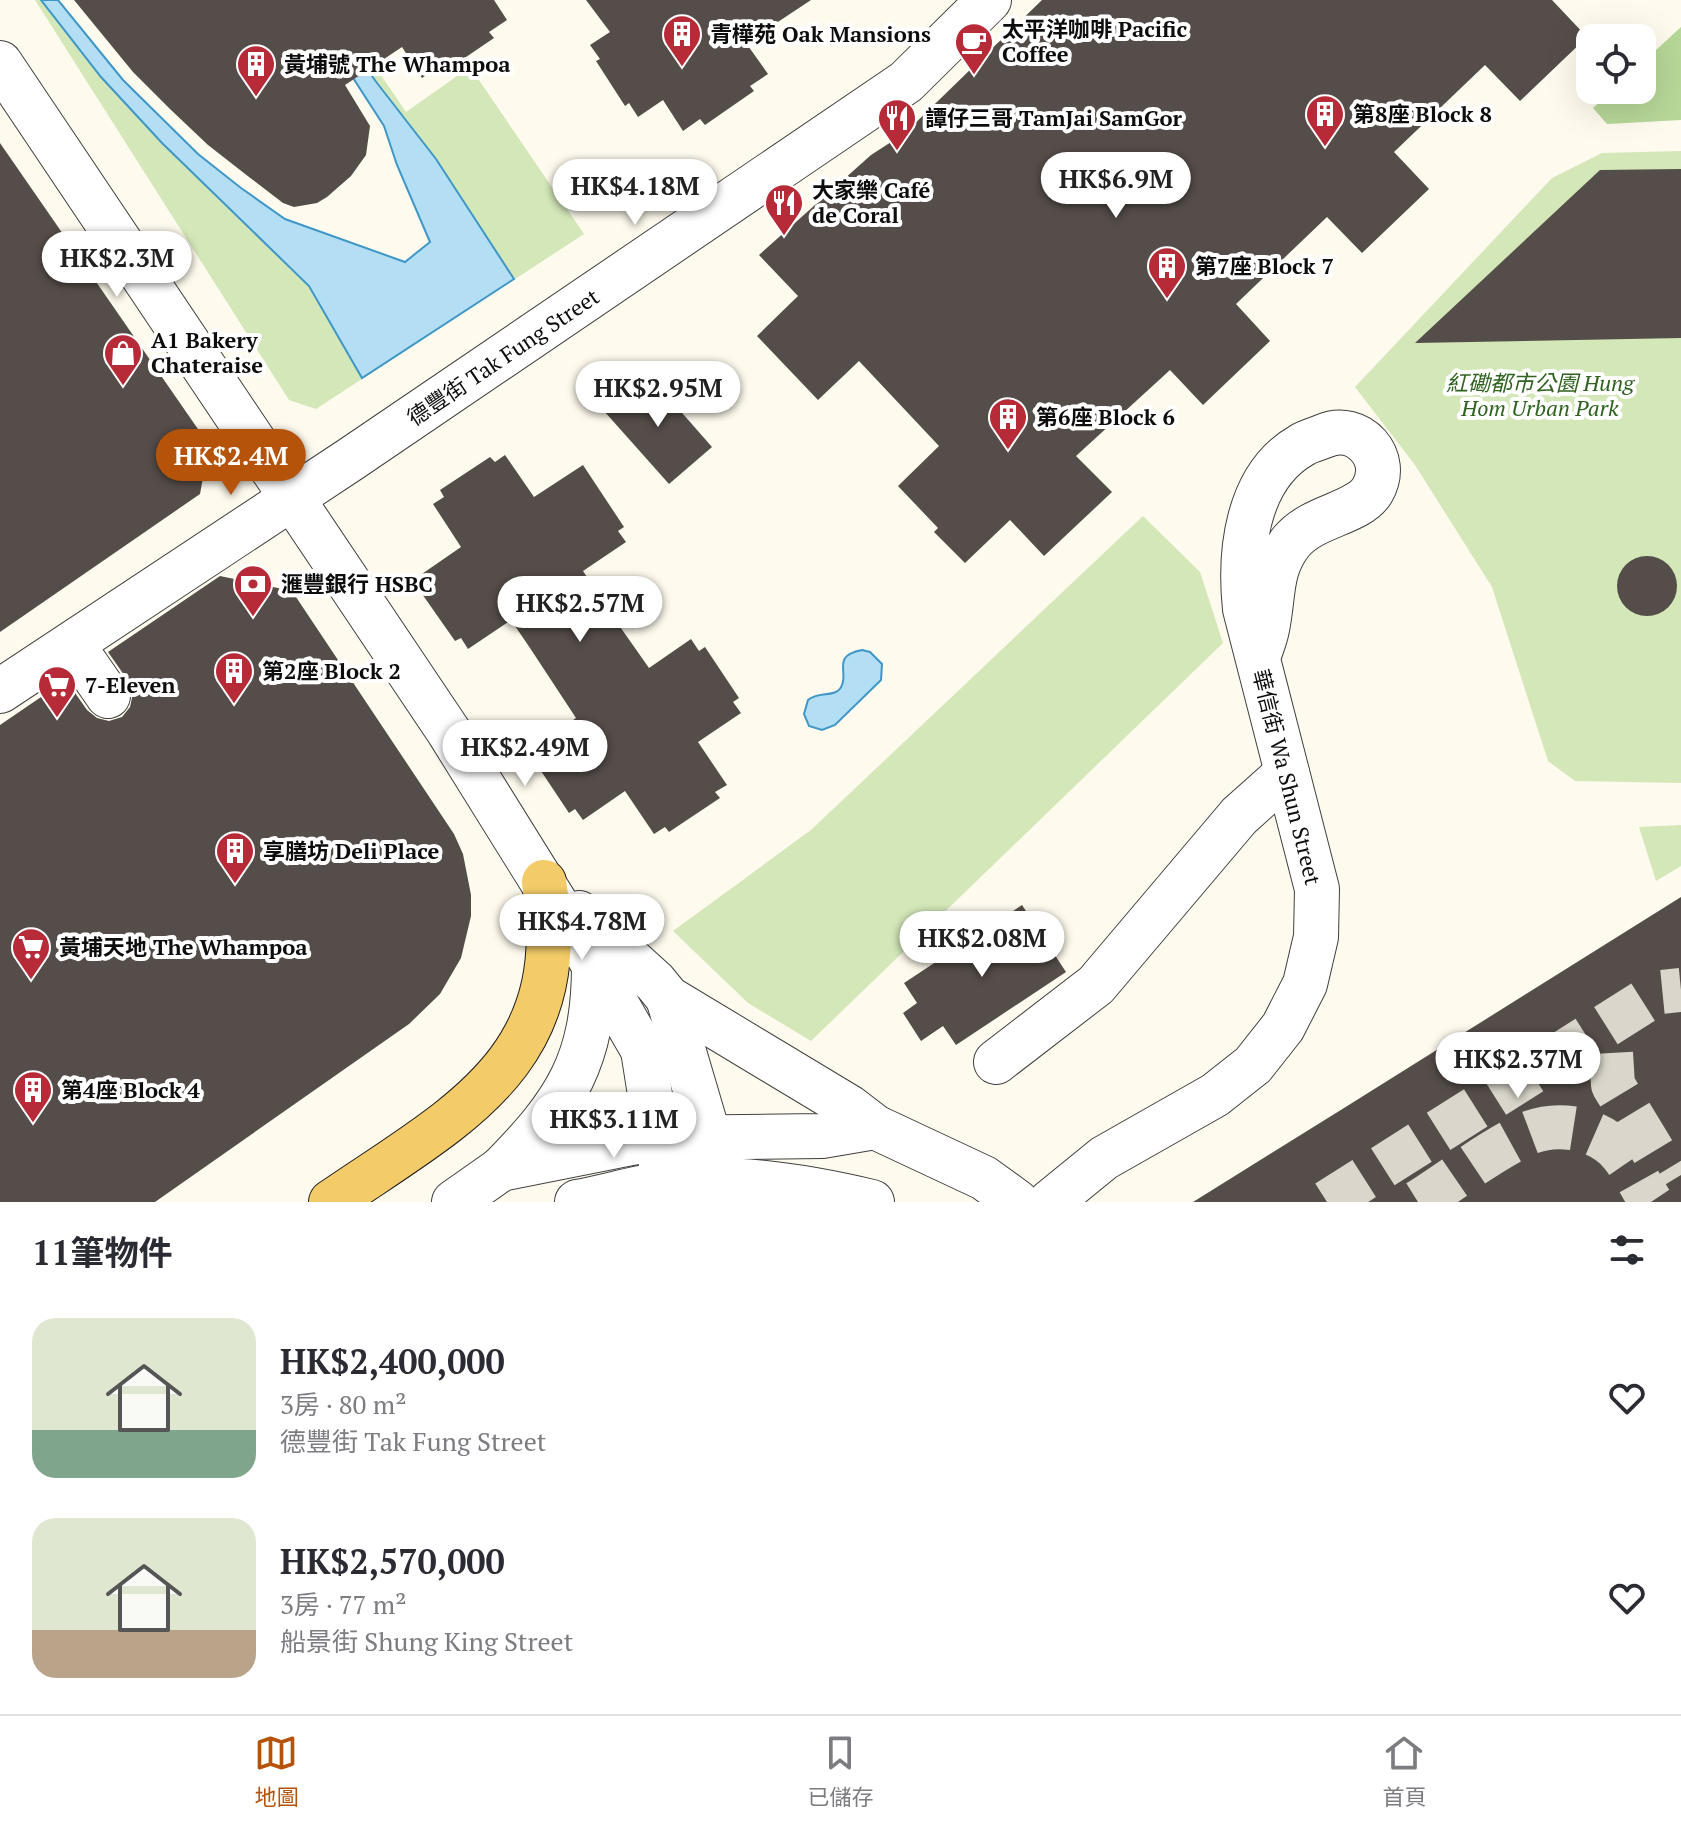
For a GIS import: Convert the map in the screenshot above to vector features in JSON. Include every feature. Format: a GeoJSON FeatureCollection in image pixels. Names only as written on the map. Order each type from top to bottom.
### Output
{"type":"FeatureCollection","features":[{"type":"Feature","properties":{"kind":"main road"},"geometry":{"type":"LineString","coordinates":[[331,1202],[476,1100],[504,1070],[520,1046],[535,1015],[545,983],[550,949],[550,915],[544,882]]}},
{"type":"Feature","properties":{"kind":"street","name":"德豐街 Tak Fung Street"},"geometry":{"type":"LineString","coordinates":[[0,691],[608,286],[906,82],[989,0]]}},
{"type":"Feature","properties":{"kind":"street"},"geometry":{"type":"LineString","coordinates":[[0,63],[449,732],[544,882],[643,1050],[657,1138],[680,1189]]}},
{"type":"Feature","properties":{"kind":"street","name":"華信街 Wa Shun Street"},"geometry":{"type":"LineString","coordinates":[[1050,1202],[1104,1158],[1215,1095],[1253,1065],[1283,1027],[1305,984],[1316,937],[1317,889],[1245,609],[1242,577],[1244,544],[1261,490],[1277,466],[1301,445],[1332,433],[1352,434],[1361,438],[1374,453],[1378,472],[1376,483],[1363,501],[1313,523],[1291,542],[1273,576],[1267,627],[1258,658]]}},
{"type":"Feature","properties":{"kind":"street"},"geometry":{"type":"LineString","coordinates":[[72,644],[108,696]]}},
{"type":"Feature","properties":{"kind":"street"},"geometry":{"type":"LineString","coordinates":[[996,1062],[1096,985],[1239,816],[1287,773]]}},
{"type":"Feature","properties":{"kind":"street"},"geometry":{"type":"LineString","coordinates":[[544,882],[655,982],[668,998],[849,1107],[875,1127],[984,1178],[1017,1202]]}},
{"type":"Feature","properties":{"kind":"street"},"geometry":{"type":"LineString","coordinates":[[454,1202],[501,1169],[534,1136],[562,1100],[576,1073],[588,1038],[594,1001],[594,965]]}},
{"type":"Feature","properties":{"kind":"street"},"geometry":{"type":"LineString","coordinates":[[668,998],[709,1137],[680,1189]]}},
{"type":"Feature","properties":{"kind":"street"},"geometry":{"type":"LineString","coordinates":[[501,1169],[657,1138],[822,1136],[875,1127]]}},
{"type":"Feature","properties":{"kind":"street"},"geometry":{"type":"LineString","coordinates":[[577,1202],[680,1189],[777,1184],[872,1202]]}},
{"type":"Feature","properties":{"kind":"green space"},"geometry":{"type":"Polygon","coordinates":[[[35,0],[58,0],[123,80],[198,154],[241,188],[285,219],[405,262],[430,242],[384,126],[326,36],[330,0],[406,112],[470,67],[584,234],[316,409],[289,400],[35,0]]]}},
{"type":"Feature","properties":{"kind":"green space"},"geometry":{"type":"Polygon","coordinates":[[[1681,27],[1681,120],[1607,124],[1593,108],[1597,104],[1656,104],[1656,50],[1681,27]]]}},
{"type":"Feature","properties":{"kind":"green space","name":"紅磡都市公園 Hung Hom Urban Park"},"geometry":{"type":"Polygon","coordinates":[[[1681,151],[1681,783],[1575,781],[1548,761],[1492,587],[1415,465],[1355,387],[1552,178],[1602,153],[1681,151]]]}},
{"type":"Feature","properties":{"kind":"green space"},"geometry":{"type":"Polygon","coordinates":[[[1143,516],[1200,572],[1223,643],[811,1041],[748,1003],[673,931],[811,830],[1143,516]]]}},
{"type":"Feature","properties":{"kind":"green space"},"geometry":{"type":"Polygon","coordinates":[[[1681,825],[1681,866],[1656,881],[1639,827],[1681,825]]]}},
{"type":"Feature","properties":{"kind":"water"},"geometry":{"type":"Polygon","coordinates":[[[41,0],[58,0],[123,80],[198,154],[241,188],[285,219],[405,262],[430,242],[384,126],[326,36],[318,0],[436,159],[514,279],[362,378],[309,286],[162,143],[101,77],[41,0]]]}},
{"type":"Feature","properties":{"kind":"water"},"geometry":{"type":"Polygon","coordinates":[[[862,650],[870,652],[882,664],[881,680],[835,725],[822,730],[809,726],[804,714],[808,700],[840,689],[844,660],[862,650]]]}},
{"type":"Feature","properties":{"kind":"building","name":"黃埔號 The Whampoa"},"geometry":{"type":"Polygon","coordinates":[[[74,0],[494,0],[507,20],[489,32],[494,38],[444,72],[439,66],[422,78],[402,47],[345,85],[370,126],[366,155],[351,176],[327,197],[317,203],[294,207],[283,203],[208,145],[133,72],[74,0]]]}},
{"type":"Feature","properties":{"kind":"building","name":"青樺苑 Oak Mansions"},"geometry":{"type":"Polygon","coordinates":[[[586,0],[811,0],[746,43],[768,74],[750,86],[754,91],[705,125],[700,119],[683,131],[663,100],[638,117],[629,103],[625,106],[596,61],[600,59],[590,45],[610,32],[586,0]]]}},
{"type":"Feature","properties":{"kind":"building"},"geometry":{"type":"Polygon","coordinates":[[[1042,0],[1552,0],[1576,25],[1576,48],[1520,101],[1485,65],[1394,152],[1429,189],[1362,253],[1327,217],[1236,304],[1270,341],[1203,405],[1170,370],[1076,456],[1112,492],[1044,556],[1010,520],[965,563],[934,532],[938,528],[898,486],[939,446],[859,361],[818,400],[757,336],[798,296],[759,255],[871,155],[905,133],[1042,0]]]}},
{"type":"Feature","properties":{"kind":"building"},"geometry":{"type":"Polygon","coordinates":[[[0,143],[209,445],[200,494],[0,632],[0,143]]]}},
{"type":"Feature","properties":{"kind":"building"},"geometry":{"type":"Polygon","coordinates":[[[1681,169],[1681,338],[1415,343],[1600,170],[1681,169]]]}},
{"type":"Feature","properties":{"kind":"building"},"geometry":{"type":"Polygon","coordinates":[[[647,373],[712,447],[669,484],[604,411],[647,373]]]}},
{"type":"Feature","properties":{"kind":"building"},"geometry":{"type":"Polygon","coordinates":[[[505,455],[534,497],[583,465],[624,527],[618,531],[626,542],[583,571],[623,631],[649,668],[691,639],[699,651],[705,647],[739,698],[733,702],[741,713],[698,742],[727,785],[715,792],[720,798],[669,832],[665,827],[654,834],[625,791],[583,820],[575,809],[569,813],[535,762],[541,758],[533,747],[576,718],[530,648],[511,620],[468,649],[461,638],[455,641],[420,591],[426,587],[419,576],[461,547],[433,504],[444,497],[440,490],[490,457],[495,462],[505,455]]]}},
{"type":"Feature","properties":{"kind":"building"},"geometry":{"type":"Polygon","coordinates":[[[1647,556],[1658,558],[1668,565],[1675,575],[1675,597],[1668,607],[1658,614],[1647,616],[1636,614],[1626,607],[1619,597],[1617,586],[1619,575],[1626,565],[1636,558],[1647,556]]]}},
{"type":"Feature","properties":{"kind":"building","name":"享膳坊 Deli Place"},"geometry":{"type":"Polygon","coordinates":[[[220,576],[292,591],[454,834],[463,854],[471,895],[471,916],[461,958],[440,994],[409,1024],[155,1202],[0,1202],[0,725],[66,680],[87,710],[97,718],[109,721],[122,717],[130,707],[133,693],[108,652],[220,576]]]}},
{"type":"Feature","properties":{"kind":"building"},"geometry":{"type":"Polygon","coordinates":[[[1681,897],[1681,1202],[1193,1202],[1344,1108],[1681,897]]]}},
{"type":"Feature","properties":{"kind":"building"},"geometry":{"type":"Polygon","coordinates":[[[1022,905],[1066,972],[956,1045],[943,1026],[921,1041],[903,1013],[917,1003],[904,983],[1022,905]]]}},
{"type":"Feature","properties":{"kind":"tunnel"},"geometry":{"type":"LineString","coordinates":[[1327,1202],[1648,999],[1661,992],[1681,990]]}},
{"type":"Feature","properties":{"kind":"tunnel"},"geometry":{"type":"LineString","coordinates":[[1611,1053],[1613,1085],[1671,1181]]}},
{"type":"Feature","properties":{"kind":"tunnel"},"geometry":{"type":"LineString","coordinates":[[1418,1202],[1510,1142],[1536,1130],[1563,1127],[1589,1132],[1612,1145],[1629,1165],[1651,1202]]}},
{"type":"Feature","properties":{"kind":"place","name":"青樺苑 Oak Mansions"},"geometry":{"type":"Point","coordinates":[682,68]}},
{"type":"Feature","properties":{"kind":"place","name":"太平洋咖啡 Pacific Coffee"},"geometry":{"type":"Point","coordinates":[974,76]}},
{"type":"Feature","properties":{"kind":"place","name":"黃埔號 The Whampoa"},"geometry":{"type":"Point","coordinates":[256,98]}},
{"type":"Feature","properties":{"kind":"place","name":"第8座 Block 8"},"geometry":{"type":"Point","coordinates":[1325,148]}},
{"type":"Feature","properties":{"kind":"place","name":"譚仔三哥 TamJai SamGor"},"geometry":{"type":"Point","coordinates":[897,152]}},
{"type":"Feature","properties":{"kind":"place","name":"大家樂 Café de Coral"},"geometry":{"type":"Point","coordinates":[784,237]}},
{"type":"Feature","properties":{"kind":"place","name":"第7座 Block 7"},"geometry":{"type":"Point","coordinates":[1167,300]}},
{"type":"Feature","properties":{"kind":"place","name":"A1 Bakery Chateraise"},"geometry":{"type":"Point","coordinates":[123,387]}},
{"type":"Feature","properties":{"kind":"place","name":"第6座 Block 6"},"geometry":{"type":"Point","coordinates":[1008,451]}},
{"type":"Feature","properties":{"kind":"place","name":"滙豐銀行 HSBC"},"geometry":{"type":"Point","coordinates":[253,618]}},
{"type":"Feature","properties":{"kind":"place","name":"第2座 Block 2"},"geometry":{"type":"Point","coordinates":[234,705]}},
{"type":"Feature","properties":{"kind":"place","name":"7-Eleven"},"geometry":{"type":"Point","coordinates":[57,719]}},
{"type":"Feature","properties":{"kind":"place","name":"享膳坊 Deli Place"},"geometry":{"type":"Point","coordinates":[235,885]}},
{"type":"Feature","properties":{"kind":"place","name":"黃埔天地 The Whampoa"},"geometry":{"type":"Point","coordinates":[31,981]}},
{"type":"Feature","properties":{"kind":"place","name":"第4座 Block 4"},"geometry":{"type":"Point","coordinates":[33,1124]}}]}
